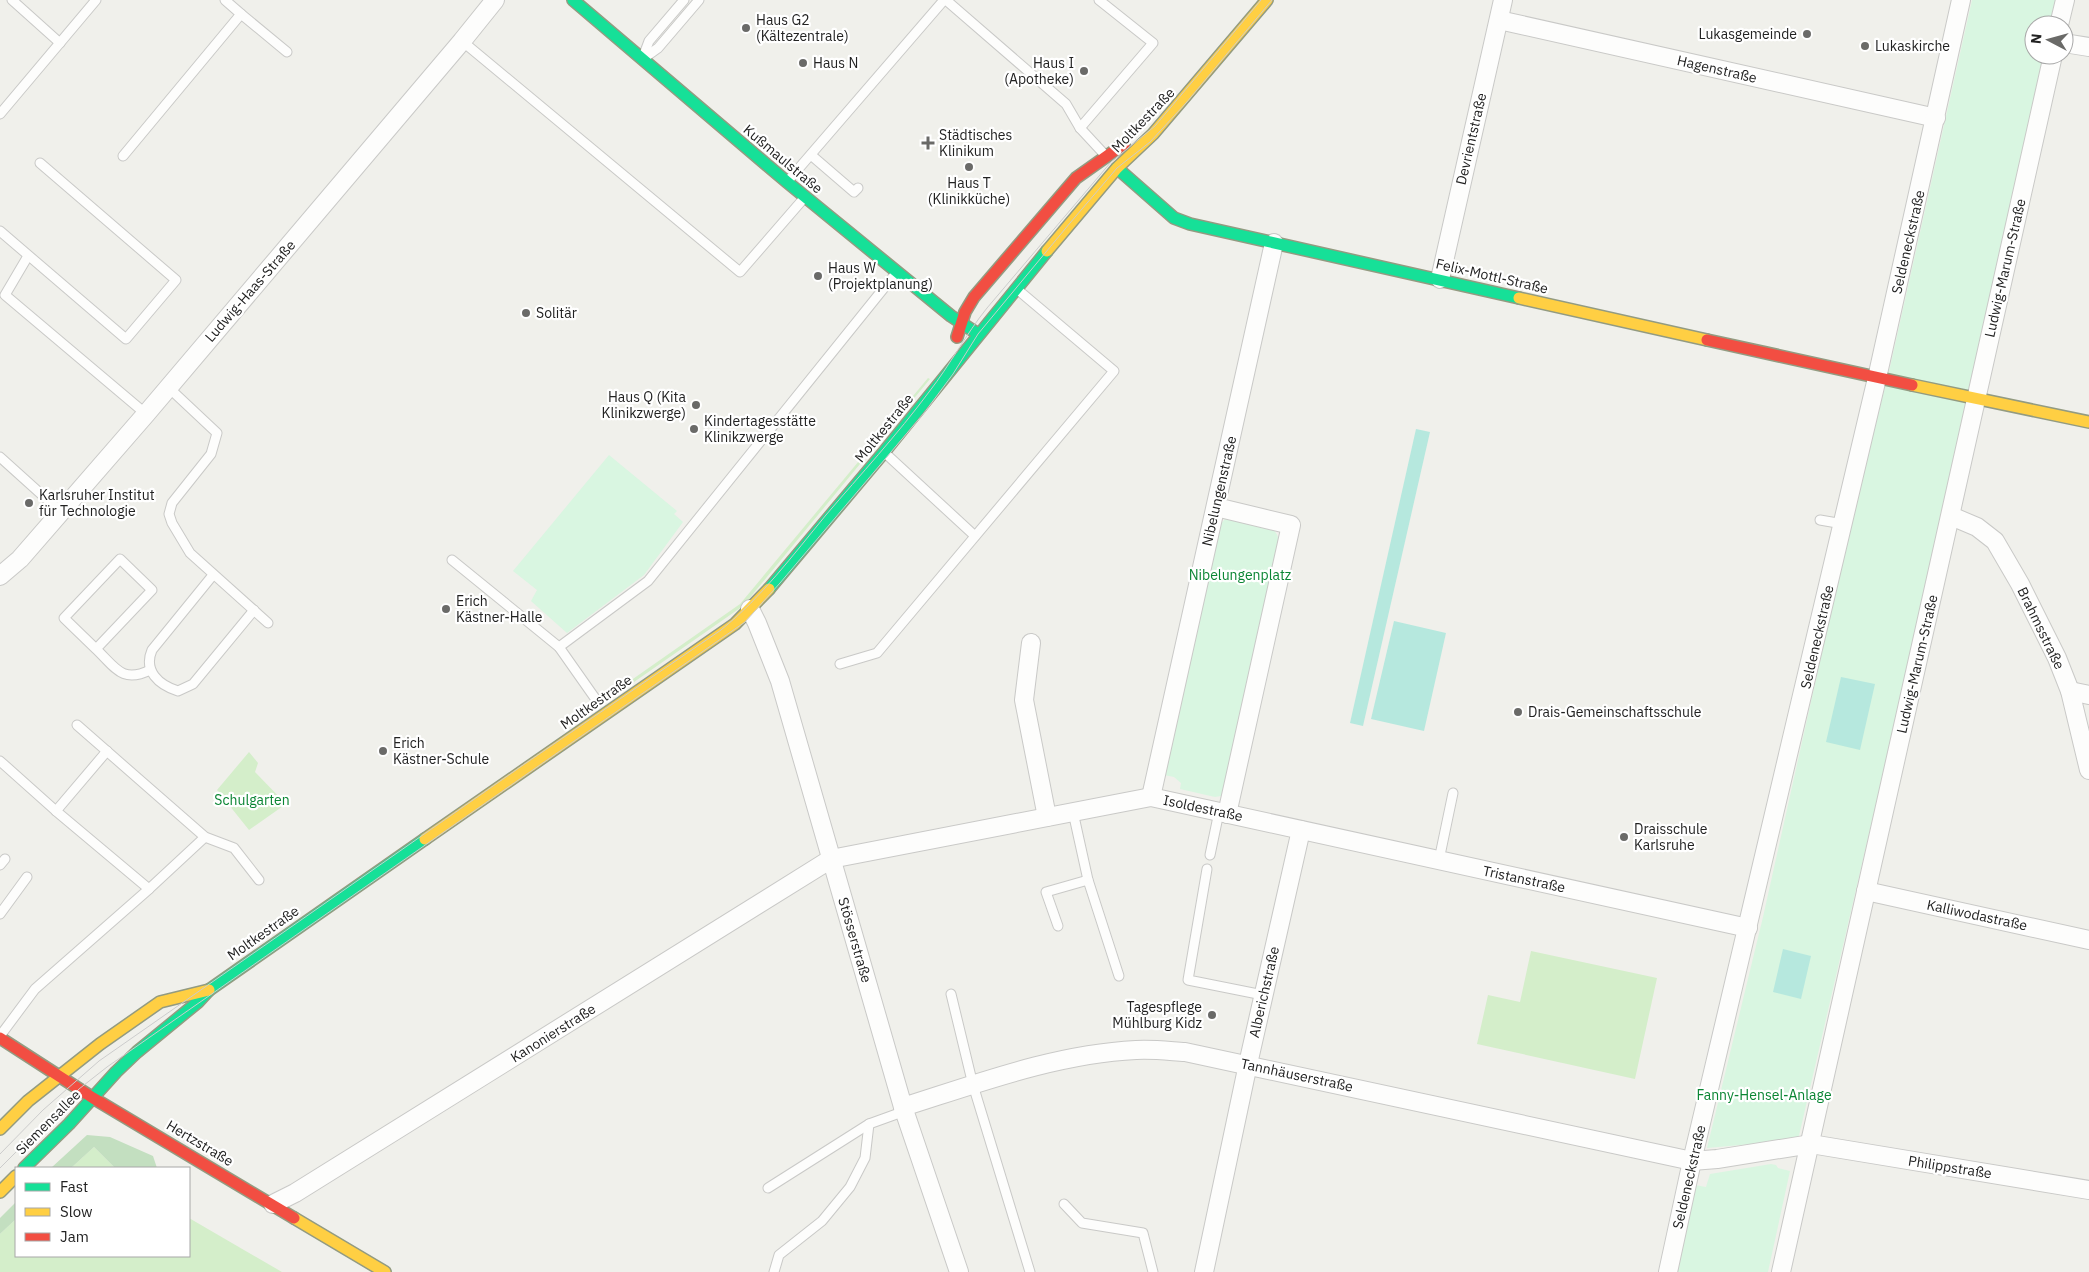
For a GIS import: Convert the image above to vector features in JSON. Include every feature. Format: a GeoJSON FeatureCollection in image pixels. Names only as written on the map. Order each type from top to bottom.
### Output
{"type":"FeatureCollection","features":[{"type":"Feature","properties":{"kind":"main road","name":"Kußmaulstraße"},"geometry":{"type":"LineString","coordinates":[[573,0],[805,197],[961,323],[978,334]]}},
{"type":"Feature","properties":{"kind":"main road","name":"Moltkestraße"},"geometry":{"type":"LineString","coordinates":[[94,1098],[137,1052],[198,1002],[209,990],[735,624],[750,609],[884,452],[978,334],[1117,168],[1153,134],[1267,0]]}},
{"type":"Feature","properties":{"kind":"main road","name":"Moltkestraße"},"geometry":{"type":"LineString","coordinates":[[944,378],[965,312],[974,297],[1076,178],[1107,157],[1191,90]]}},
{"type":"Feature","properties":{"kind":"main road","name":"Felix-Mottl-Straße"},"geometry":{"type":"LineString","coordinates":[[1117,168],[1174,218],[1190,224],[1877,378]]}},
{"type":"Feature","properties":{"kind":"main road"},"geometry":{"type":"LineString","coordinates":[[1877,378],[2089,422]]}},
{"type":"Feature","properties":{"kind":"main road","name":"Moltkestraße"},"geometry":{"type":"LineString","coordinates":[[60,1076],[100,1044],[160,1002],[209,990]]}},
{"type":"Feature","properties":{"kind":"main road","name":"Hertzstraße"},"geometry":{"type":"LineString","coordinates":[[0,1037],[94,1098],[385,1272]]}},
{"type":"Feature","properties":{"kind":"main road","name":"Siemensallee"},"geometry":{"type":"LineString","coordinates":[[0,1129],[28,1101],[60,1076]]}},
{"type":"Feature","properties":{"kind":"main road","name":"Siemensallee"},"geometry":{"type":"LineString","coordinates":[[25,1167],[94,1098]]}},
{"type":"Feature","properties":{"kind":"main road","name":"Siemensallee"},"geometry":{"type":"LineString","coordinates":[[0,1192],[15,1177]]}},
{"type":"Feature","properties":{"kind":"street","name":"Ludwig-Haas-Straße"},"geometry":{"type":"LineString","coordinates":[[2,572],[62,512],[495,0]]}},
{"type":"Feature","properties":{"kind":"street","name":"Devrientstraße"},"geometry":{"type":"LineString","coordinates":[[1440,279],[1503,0]]}},
{"type":"Feature","properties":{"kind":"street","name":"Seldeneckstraße"},"geometry":{"type":"LineString","coordinates":[[1668,1272],[1692,1161],[1877,378],[1961,0]]}},
{"type":"Feature","properties":{"kind":"street"},"geometry":{"type":"LineString","coordinates":[[2061,15],[2065,0]]}},
{"type":"Feature","properties":{"kind":"street","name":"Hagenstraße"},"geometry":{"type":"LineString","coordinates":[[1499,20],[1936,118]]}},
{"type":"Feature","properties":{"kind":"street"},"geometry":{"type":"LineString","coordinates":[[2074,45],[2089,47]]}},
{"type":"Feature","properties":{"kind":"street","name":"Ludwig-Marum-Straße"},"geometry":{"type":"LineString","coordinates":[[1781,1272],[1951,516],[2050,65]]}},
{"type":"Feature","properties":{"kind":"street","name":"Nibelungenstraße"},"geometry":{"type":"LineString","coordinates":[[1151,797],[1274,243]]}},
{"type":"Feature","properties":{"kind":"street"},"geometry":{"type":"LineString","coordinates":[[1216,507],[1291,525],[1223,813]]}},
{"type":"Feature","properties":{"kind":"street","name":"Brahmsstraße"},"geometry":{"type":"LineString","coordinates":[[1951,516],[1977,527],[1995,541],[2028,600],[2057,658],[2070,691],[2089,770]]}},
{"type":"Feature","properties":{"kind":"street","name":"Stösserstraße"},"geometry":{"type":"LineString","coordinates":[[750,609],[758,623],[780,681],[904,1109],[959,1272]]}},
{"type":"Feature","properties":{"kind":"street"},"geometry":{"type":"LineString","coordinates":[[1031,643],[1024,700],[1047,817]]}},
{"type":"Feature","properties":{"kind":"street"},"geometry":{"type":"LineString","coordinates":[[2070,691],[2089,695]]}},
{"type":"Feature","properties":{"kind":"street","name":"Isoldestraße"},"geometry":{"type":"LineString","coordinates":[[831,859],[1151,797],[1301,830]]}},
{"type":"Feature","properties":{"kind":"street","name":"Tristanstraße"},"geometry":{"type":"LineString","coordinates":[[1301,830],[1748,928]]}},
{"type":"Feature","properties":{"kind":"street","name":"Alberichstraße"},"geometry":{"type":"LineString","coordinates":[[1204,1272],[1263,995],[1301,830]]}},
{"type":"Feature","properties":{"kind":"street","name":"Kanonierstraße"},"geometry":{"type":"LineString","coordinates":[[273,1204],[295,1193],[831,859]]}},
{"type":"Feature","properties":{"kind":"street","name":"Kalliwodastraße"},"geometry":{"type":"LineString","coordinates":[[1866,891],[2089,940]]}},
{"type":"Feature","properties":{"kind":"street","name":"Tannhäuserstraße"},"geometry":{"type":"LineString","coordinates":[[904,1109],[1010,1073],[1064,1060],[1136,1050],[1186,1052],[1248,1064],[1692,1161],[1717,1159],[1810,1144]]}},
{"type":"Feature","properties":{"kind":"street","name":"Philippstraße"},"geometry":{"type":"LineString","coordinates":[[1810,1144],[2089,1190]]}},
{"type":"Feature","properties":{"kind":"lane"},"geometry":{"type":"LineString","coordinates":[[12,0],[60,43]]}},
{"type":"Feature","properties":{"kind":"lane"},"geometry":{"type":"LineString","coordinates":[[0,114],[96,0]]}},
{"type":"Feature","properties":{"kind":"lane"},"geometry":{"type":"LineString","coordinates":[[225,0],[287,52]]}},
{"type":"Feature","properties":{"kind":"lane"},"geometry":{"type":"LineString","coordinates":[[642,60],[649,41],[684,0]]}},
{"type":"Feature","properties":{"kind":"lane"},"geometry":{"type":"LineString","coordinates":[[642,60],[658,48],[699,0]]}},
{"type":"Feature","properties":{"kind":"lane"},"geometry":{"type":"LineString","coordinates":[[787,182],[945,0],[1066,104],[1080,128],[1117,168]]}},
{"type":"Feature","properties":{"kind":"lane"},"geometry":{"type":"LineString","coordinates":[[1080,128],[1153,43],[1099,0]]}},
{"type":"Feature","properties":{"kind":"lane"},"geometry":{"type":"LineString","coordinates":[[123,156],[242,14]]}},
{"type":"Feature","properties":{"kind":"lane"},"geometry":{"type":"LineString","coordinates":[[462,41],[740,272],[805,197]]}},
{"type":"Feature","properties":{"kind":"lane"},"geometry":{"type":"LineString","coordinates":[[810,155],[854,192],[858,188]]}},
{"type":"Feature","properties":{"kind":"lane"},"geometry":{"type":"LineString","coordinates":[[0,231],[126,339],[176,280],[40,163]]}},
{"type":"Feature","properties":{"kind":"lane"},"geometry":{"type":"LineString","coordinates":[[28,256],[5,296],[146,414]]}},
{"type":"Feature","properties":{"kind":"lane"},"geometry":{"type":"LineString","coordinates":[[559,647],[648,581],[898,271]]}},
{"type":"Feature","properties":{"kind":"lane"},"geometry":{"type":"LineString","coordinates":[[840,664],[877,653],[1114,371],[1016,288]]}},
{"type":"Feature","properties":{"kind":"lane"},"geometry":{"type":"LineString","coordinates":[[168,387],[217,433],[211,454],[172,503],[170,514],[172,523],[190,553],[268,622]]}},
{"type":"Feature","properties":{"kind":"lane"},"geometry":{"type":"LineString","coordinates":[[884,452],[975,536]]}},
{"type":"Feature","properties":{"kind":"lane"},"geometry":{"type":"LineString","coordinates":[[0,457],[62,512]]}},
{"type":"Feature","properties":{"kind":"lane"},"geometry":{"type":"LineString","coordinates":[[1820,520],[1843,524]]}},
{"type":"Feature","properties":{"kind":"lane"},"geometry":{"type":"LineString","coordinates":[[96,649],[152,590],[120,559],[64,618],[119,672],[138,676],[150,670]]}},
{"type":"Feature","properties":{"kind":"lane"},"geometry":{"type":"LineString","coordinates":[[452,560],[559,647],[597,701]]}},
{"type":"Feature","properties":{"kind":"lane"},"geometry":{"type":"LineString","coordinates":[[213,574],[152,650],[148,659],[150,670],[166,687],[178,691],[186,689],[193,684],[254,610]]}},
{"type":"Feature","properties":{"kind":"lane"},"geometry":{"type":"LineString","coordinates":[[77,725],[205,837],[234,848],[259,880]]}},
{"type":"Feature","properties":{"kind":"lane"},"geometry":{"type":"LineString","coordinates":[[56,811],[107,751]]}},
{"type":"Feature","properties":{"kind":"lane"},"geometry":{"type":"LineString","coordinates":[[0,761],[149,889]]}},
{"type":"Feature","properties":{"kind":"lane"},"geometry":{"type":"LineString","coordinates":[[1439,860],[1453,793]]}},
{"type":"Feature","properties":{"kind":"lane"},"geometry":{"type":"LineString","coordinates":[[1073,812],[1088,880],[1119,976]]}},
{"type":"Feature","properties":{"kind":"lane"},"geometry":{"type":"LineString","coordinates":[[1210,855],[1223,813]]}},
{"type":"Feature","properties":{"kind":"lane"},"geometry":{"type":"LineString","coordinates":[[0,1037],[35,990],[205,837]]}},
{"type":"Feature","properties":{"kind":"lane"},"geometry":{"type":"LineString","coordinates":[[1207,869],[1188,980],[1263,995]]}},
{"type":"Feature","properties":{"kind":"lane"},"geometry":{"type":"LineString","coordinates":[[0,914],[27,877]]}},
{"type":"Feature","properties":{"kind":"lane"},"geometry":{"type":"LineString","coordinates":[[1058,926],[1046,892],[1088,880]]}},
{"type":"Feature","properties":{"kind":"lane"},"geometry":{"type":"LineString","coordinates":[[951,994],[973,1085],[1030,1272]]}},
{"type":"Feature","properties":{"kind":"lane"},"geometry":{"type":"LineString","coordinates":[[768,1188],[868,1124],[904,1109]]}},
{"type":"Feature","properties":{"kind":"lane"},"geometry":{"type":"LineString","coordinates":[[774,1272],[778,1255],[822,1221],[850,1186],[865,1158],[868,1124]]}},
{"type":"Feature","properties":{"kind":"lane"},"geometry":{"type":"LineString","coordinates":[[1064,1204],[1082,1222],[1143,1233],[1153,1272]]}},
{"type":"Feature","properties":{"kind":"green space","name":"Fanny-Hensel-Anlage"},"geometry":{"type":"Polygon","coordinates":[[[1972,0],[2057,0],[2053,15],[2024,15],[2024,65],[2043,65],[1895,721],[1798,1140],[1707,1148],[1763,917],[1849,531],[1890,367],[1972,0]]]}},
{"type":"Feature","properties":{"kind":"green space"},"geometry":{"type":"Polygon","coordinates":[[[928,378],[930,379],[743,606],[624,689],[620,688],[740,604],[928,378]]]}},
{"type":"Feature","properties":{"kind":"green space"},"geometry":{"type":"Polygon","coordinates":[[[609,455],[677,511],[674,514],[683,522],[644,575],[567,633],[531,601],[537,590],[513,571],[609,455]]]}},
{"type":"Feature","properties":{"kind":"green space","name":"Nibelungenplatz"},"geometry":{"type":"Polygon","coordinates":[[[1236,518],[1257,522],[1270,527],[1275,531],[1279,544],[1225,790],[1221,796],[1215,797],[1180,789],[1181,783],[1174,777],[1164,775],[1219,526],[1225,519],[1236,518]]]}},
{"type":"Feature","properties":{"kind":"green space","name":"Schulgarten"},"geometry":{"type":"Polygon","coordinates":[[[249,752],[258,763],[255,772],[286,804],[249,830],[217,790],[249,752]]]}},
{"type":"Feature","properties":{"kind":"green space"},"geometry":{"type":"Polygon","coordinates":[[[1531,951],[1657,978],[1635,1079],[1477,1044],[1488,995],[1520,1002],[1531,951]]]}},
{"type":"Feature","properties":{"kind":"green space"},"geometry":{"type":"Polygon","coordinates":[[[87,1135],[110,1137],[153,1156],[157,1167],[114,1167],[94,1147],[72,1167],[52,1167],[87,1135]]]}},
{"type":"Feature","properties":{"kind":"green space"},"geometry":{"type":"Polygon","coordinates":[[[94,1147],[114,1167],[72,1167],[94,1147]]]}},
{"type":"Feature","properties":{"kind":"green space"},"geometry":{"type":"Polygon","coordinates":[[[1771,1164],[1790,1171],[1768,1272],[1675,1272],[1695,1185],[1706,1187],[1710,1174],[1771,1164]]]}},
{"type":"Feature","properties":{"kind":"green space"},"geometry":{"type":"Polygon","coordinates":[[[15,1203],[15,1220],[0,1234],[0,1218],[15,1203]]]}},
{"type":"Feature","properties":{"kind":"green space"},"geometry":{"type":"Polygon","coordinates":[[[190,1219],[282,1272],[0,1272],[0,1234],[15,1220],[15,1257],[190,1257],[190,1219]]]}},
{"type":"Feature","properties":{"kind":"shaded area"},"geometry":{"type":"Polygon","coordinates":[[[1416,429],[1430,432],[1363,726],[1350,723],[1416,429]]]}},
{"type":"Feature","properties":{"kind":"shaded area"},"geometry":{"type":"Polygon","coordinates":[[[1394,621],[1446,633],[1424,731],[1371,719],[1394,621]]]}},
{"type":"Feature","properties":{"kind":"shaded area"},"geometry":{"type":"Polygon","coordinates":[[[1841,677],[1875,684],[1860,750],[1826,742],[1841,677]]]}},
{"type":"Feature","properties":{"kind":"shaded area"},"geometry":{"type":"Polygon","coordinates":[[[1783,949],[1811,956],[1801,999],[1773,992],[1783,949]]]}},
{"type":"Feature","properties":{"kind":"tram line"},"geometry":{"type":"LineString","coordinates":[[0,1154],[43,1110],[99,1061],[526,763],[721,630],[736,617],[776,575],[904,424],[937,382],[987,308],[1111,162],[1155,126],[1261,0]]}},
{"type":"Feature","properties":{"kind":"tram line"},"geometry":{"type":"LineString","coordinates":[[0,1168],[79,1089],[107,1067],[745,622],[924,413],[953,374],[978,334],[1070,223],[1117,168],[1150,142],[1186,103],[1272,0]]}},
{"type":"Feature","properties":{"kind":"traffic: fast"},"geometry":{"type":"LineString","coordinates":[[573,0],[787,182],[951,316],[978,334]]}},
{"type":"Feature","properties":{"kind":"traffic: fast"},"geometry":{"type":"LineString","coordinates":[[1117,168],[1174,218],[1190,224],[1519,298]]}},
{"type":"Feature","properties":{"kind":"traffic: fast"},"geometry":{"type":"LineString","coordinates":[[769,589],[884,452],[1047,251]]}},
{"type":"Feature","properties":{"kind":"traffic: fast"},"geometry":{"type":"LineString","coordinates":[[25,1167],[69,1124],[116,1072],[137,1052],[198,1002],[209,990],[425,839]]}},
{"type":"Feature","properties":{"kind":"traffic: slow"},"geometry":{"type":"LineString","coordinates":[[1047,251],[1117,168],[1153,134],[1267,0]]}},
{"type":"Feature","properties":{"kind":"traffic: slow"},"geometry":{"type":"LineString","coordinates":[[1519,298],[1707,340]]}},
{"type":"Feature","properties":{"kind":"traffic: slow"},"geometry":{"type":"LineString","coordinates":[[1912,385],[2089,422]]}},
{"type":"Feature","properties":{"kind":"traffic: slow"},"geometry":{"type":"LineString","coordinates":[[425,839],[735,624],[769,589]]}},
{"type":"Feature","properties":{"kind":"traffic: slow"},"geometry":{"type":"LineString","coordinates":[[0,1129],[28,1101],[100,1044],[160,1002],[209,990]]}},
{"type":"Feature","properties":{"kind":"traffic: slow"},"geometry":{"type":"LineString","coordinates":[[0,1192],[15,1177]]}},
{"type":"Feature","properties":{"kind":"traffic: slow"},"geometry":{"type":"LineString","coordinates":[[294,1218],[385,1272]]}},
{"type":"Feature","properties":{"kind":"traffic: jam"},"geometry":{"type":"LineString","coordinates":[[957,337],[965,312],[974,297],[1076,178],[1124,144]]}},
{"type":"Feature","properties":{"kind":"traffic: jam"},"geometry":{"type":"LineString","coordinates":[[1707,340],[1912,385]]}},
{"type":"Feature","properties":{"kind":"traffic: jam"},"geometry":{"type":"LineString","coordinates":[[0,1038],[93,1098],[294,1218]]}},
{"type":"Feature","properties":{"kind":"place","name":"Haus G2 (Kältezentrale)"},"geometry":{"type":"Point","coordinates":[746,28]}},
{"type":"Feature","properties":{"kind":"place","name":"Lukasgemeinde"},"geometry":{"type":"Point","coordinates":[1807,34]}},
{"type":"Feature","properties":{"kind":"place","name":"Lukaskirche"},"geometry":{"type":"Point","coordinates":[1865,46]}},
{"type":"Feature","properties":{"kind":"place","name":"Haus N"},"geometry":{"type":"Point","coordinates":[803,63]}},
{"type":"Feature","properties":{"kind":"place","name":"Haus I (Apotheke)"},"geometry":{"type":"Point","coordinates":[1084,71]}},
{"type":"Feature","properties":{"kind":"place","name":"Städtisches Klinikum"},"geometry":{"type":"Point","coordinates":[928,143]}},
{"type":"Feature","properties":{"kind":"place","name":"Haus T (Klinikküche)"},"geometry":{"type":"Point","coordinates":[969,167]}},
{"type":"Feature","properties":{"kind":"place","name":"Haus W (Projektplanung)"},"geometry":{"type":"Point","coordinates":[818,276]}},
{"type":"Feature","properties":{"kind":"place","name":"Solitär"},"geometry":{"type":"Point","coordinates":[526,313]}},
{"type":"Feature","properties":{"kind":"place","name":"Haus Q (Kita Klinikzwerge)"},"geometry":{"type":"Point","coordinates":[696,405]}},
{"type":"Feature","properties":{"kind":"place","name":"Kindertagesstätte Klinikzwerge"},"geometry":{"type":"Point","coordinates":[694,429]}},
{"type":"Feature","properties":{"kind":"place","name":"Karlsruher Institut für Technologie"},"geometry":{"type":"Point","coordinates":[29,503]}},
{"type":"Feature","properties":{"kind":"place","name":"Erich Kästner-Halle"},"geometry":{"type":"Point","coordinates":[446,609]}},
{"type":"Feature","properties":{"kind":"place","name":"Drais-Gemeinschaftsschule"},"geometry":{"type":"Point","coordinates":[1518,712]}},
{"type":"Feature","properties":{"kind":"place","name":"Erich Kästner-Schule"},"geometry":{"type":"Point","coordinates":[383,751]}},
{"type":"Feature","properties":{"kind":"place","name":"Draisschule Karlsruhe"},"geometry":{"type":"Point","coordinates":[1624,837]}},
{"type":"Feature","properties":{"kind":"place","name":"Tagespflege Mühlburg Kidz"},"geometry":{"type":"Point","coordinates":[1212,1015]}}]}
